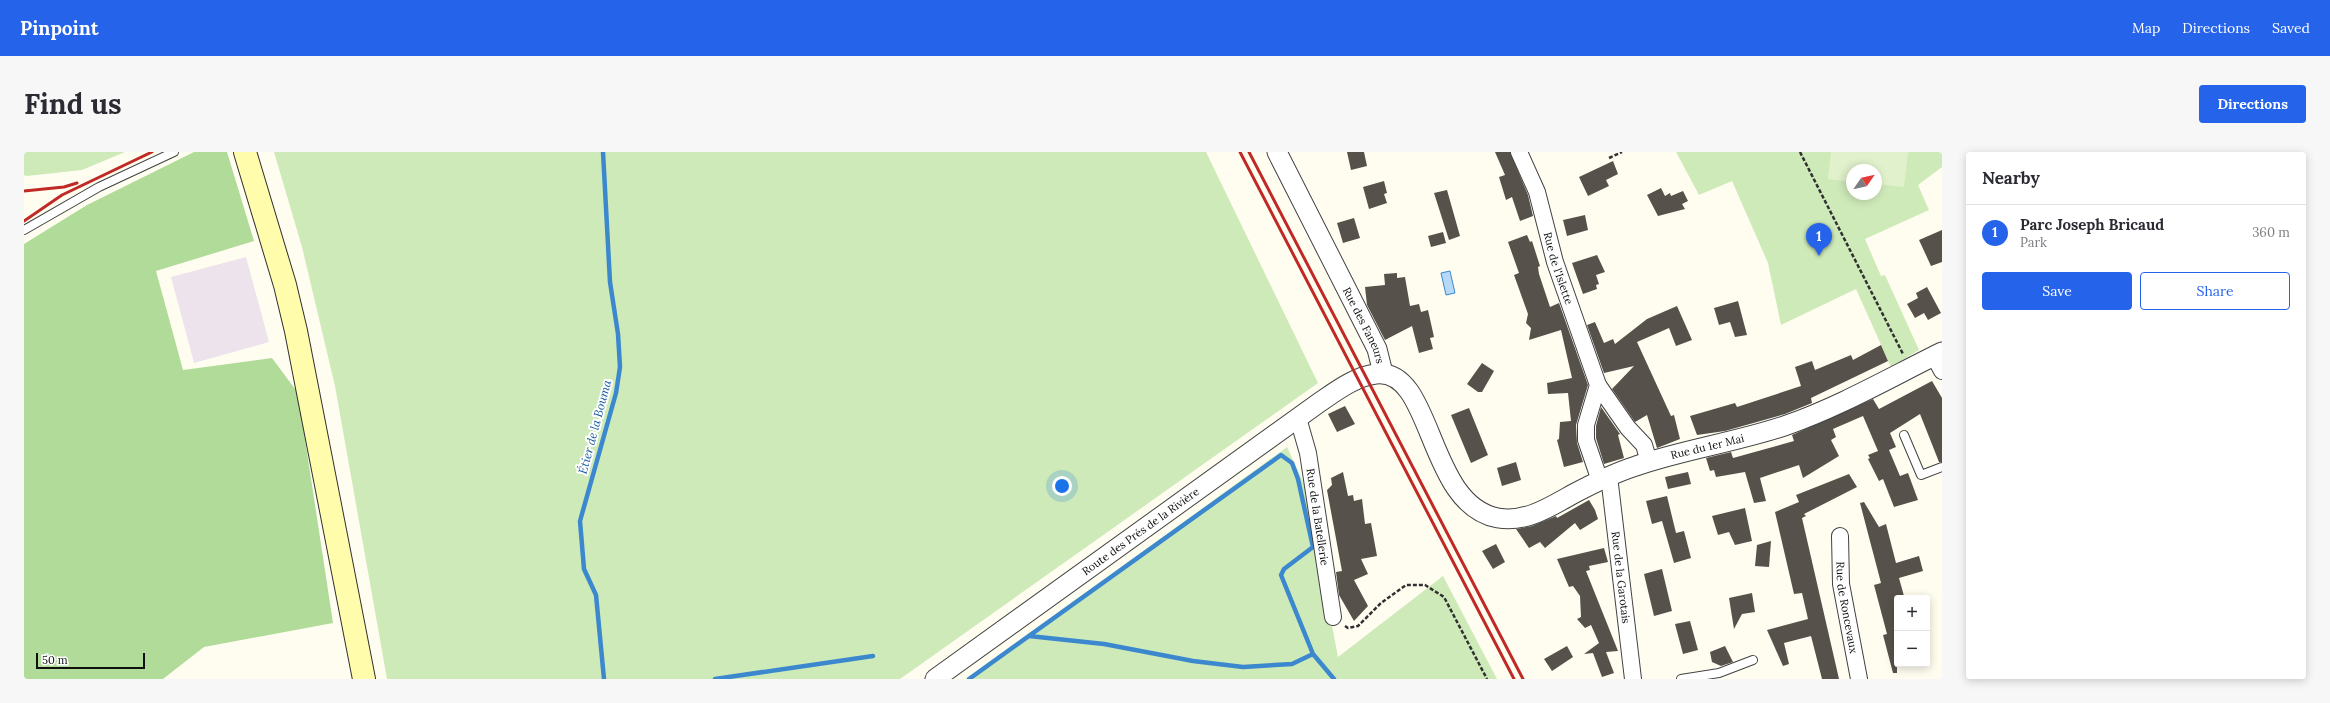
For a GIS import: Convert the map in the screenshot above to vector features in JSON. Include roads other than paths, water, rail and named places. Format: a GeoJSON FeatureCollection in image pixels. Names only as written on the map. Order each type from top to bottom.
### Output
{"type":"FeatureCollection","features":[{"type":"Feature","properties":{"kind":"main road"},"geometry":{"type":"LineString","coordinates":[[245,152],[285,285],[296,330],[364,679]]}},
{"type":"Feature","properties":{"kind":"street","name":"Rue des Faneurs"},"geometry":{"type":"LineString","coordinates":[[1277,152],[1376,349],[1382,374],[1396,378],[1406,386],[1419,408],[1448,474],[1461,497],[1472,507]]}},
{"type":"Feature","properties":{"kind":"street","name":"Rue de l'Islette"},"geometry":{"type":"LineString","coordinates":[[1519,152],[1537,192],[1555,262],[1598,384],[1628,428],[1644,445],[1649,462]]}},
{"type":"Feature","properties":{"kind":"street","name":"Rue du 1er Mai"},"geometry":{"type":"LineString","coordinates":[[1472,507],[1499,518],[1518,519],[1548,508],[1604,478],[1649,462],[1787,425],[1871,389],[1910,368],[1939,359]]}},
{"type":"Feature","properties":{"kind":"street","name":"Route des Prés de la Rivière"},"geometry":{"type":"LineString","coordinates":[[935,679],[1298,418],[1348,385],[1365,376],[1382,374]]}},
{"type":"Feature","properties":{"kind":"street"},"geometry":{"type":"LineString","coordinates":[[1598,384],[1586,425],[1586,440],[1604,478]]}},
{"type":"Feature","properties":{"kind":"street","name":"Rue de la Batellerie"},"geometry":{"type":"LineString","coordinates":[[1298,418],[1308,453],[1333,617]]}},
{"type":"Feature","properties":{"kind":"street","name":"Rue de la Garotais"},"geometry":{"type":"LineString","coordinates":[[1604,478],[1633,679]]}},
{"type":"Feature","properties":{"kind":"street","name":"Rue de Roncevaux"},"geometry":{"type":"LineString","coordinates":[[1840,536],[1841,584],[1859,679]]}},
{"type":"Feature","properties":{"kind":"lane"},"geometry":{"type":"LineString","coordinates":[[24,230],[99,187],[174,152]]}},
{"type":"Feature","properties":{"kind":"lane"},"geometry":{"type":"LineString","coordinates":[[1904,435],[1921,475],[1942,467]]}},
{"type":"Feature","properties":{"kind":"lane"},"geometry":{"type":"LineString","coordinates":[[1681,679],[1719,673],[1753,660]]}},
{"type":"Feature","properties":{"kind":"water"},"geometry":{"type":"Polygon","coordinates":[[[1450,271],[1455,293],[1446,295],[1441,273],[1450,271]]]}},
{"type":"Feature","properties":{"kind":"waterway","name":"Étier de la Bouma"},"geometry":{"type":"LineString","coordinates":[[603,152],[610,282],[618,334],[620,367],[616,393],[580,521],[584,569],[596,595],[604,679]]}},
{"type":"Feature","properties":{"kind":"waterway"},"geometry":{"type":"LineString","coordinates":[[969,679],[1281,455],[1292,463],[1298,479],[1313,547],[1284,569],[1281,575],[1313,654],[1334,679]]}},
{"type":"Feature","properties":{"kind":"waterway"},"geometry":{"type":"LineString","coordinates":[[1029,636],[1104,644],[1193,661],[1243,667],[1292,664],[1313,654]]}},
{"type":"Feature","properties":{"kind":"waterway"},"geometry":{"type":"LineString","coordinates":[[715,679],[873,656]]}},
{"type":"Feature","properties":{"kind":"railway"},"geometry":{"type":"LineString","coordinates":[[24,221],[62,195],[152,152]]}},
{"type":"Feature","properties":{"kind":"railway"},"geometry":{"type":"LineString","coordinates":[[1240,152],[1514,679]]}},
{"type":"Feature","properties":{"kind":"railway"},"geometry":{"type":"LineString","coordinates":[[1249,152],[1523,679]]}},
{"type":"Feature","properties":{"kind":"railway"},"geometry":{"type":"LineString","coordinates":[[24,191],[64,187],[77,183]]}},
{"type":"Feature","properties":{"kind":"place","name":"Parc Joseph Bricaud"},"geometry":{"type":"Point","coordinates":[1819,256]}}]}
